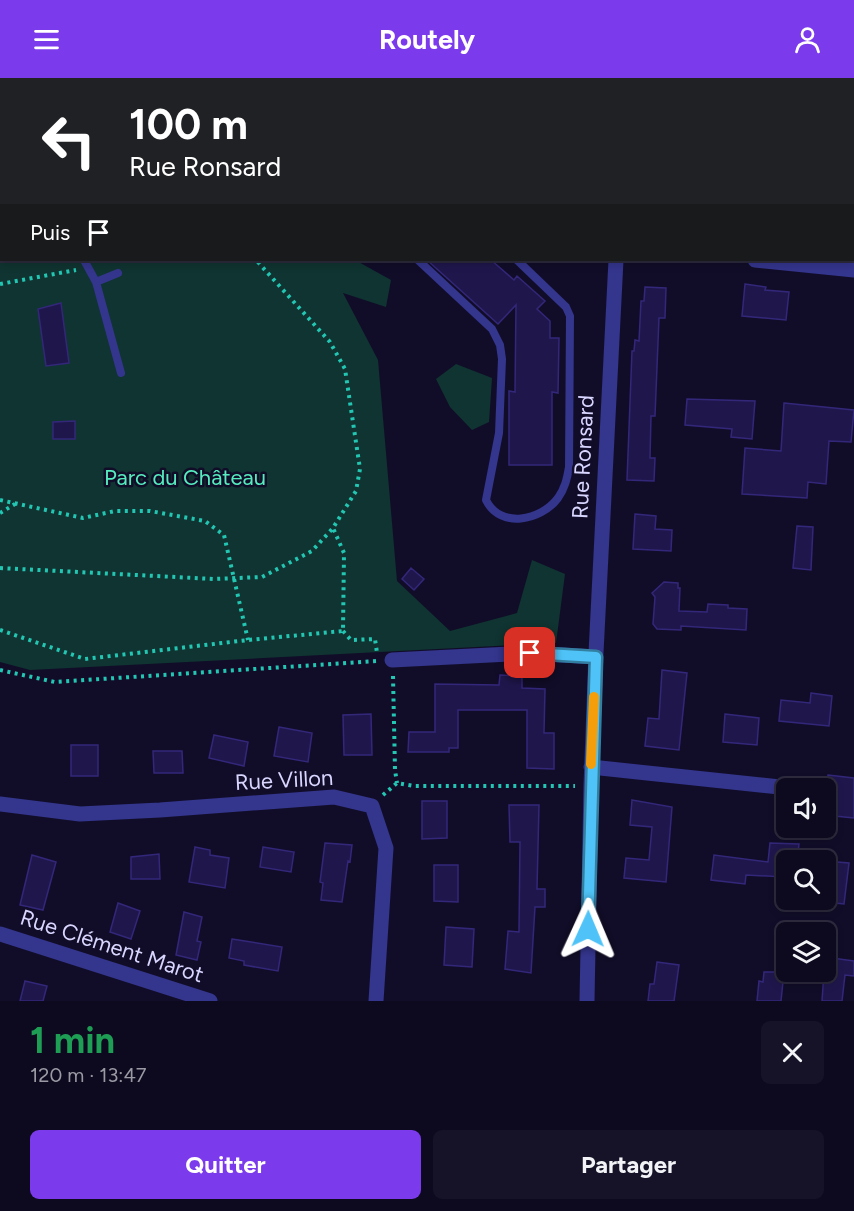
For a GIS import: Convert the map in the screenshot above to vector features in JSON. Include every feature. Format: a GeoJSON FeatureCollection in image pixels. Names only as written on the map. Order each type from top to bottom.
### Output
{"type":"FeatureCollection","features":[{"type":"Feature","properties":{"kind":"street","name":"Rue Ronsard"},"geometry":{"type":"LineString","coordinates":[[587,1001],[591,767],[616,261]]}},
{"type":"Feature","properties":{"kind":"street"},"geometry":{"type":"LineString","coordinates":[[765,261],[854,270]]}},
{"type":"Feature","properties":{"kind":"street"},"geometry":{"type":"LineString","coordinates":[[386,660],[530,653],[596,657]]}},
{"type":"Feature","properties":{"kind":"street"},"geometry":{"type":"LineString","coordinates":[[591,767],[776,787]]}},
{"type":"Feature","properties":{"kind":"street","name":"Rue Villon"},"geometry":{"type":"LineString","coordinates":[[0,804],[80,814],[334,797],[372,806]]}},
{"type":"Feature","properties":{"kind":"street"},"geometry":{"type":"LineString","coordinates":[[372,806],[386,848],[376,1001]]}},
{"type":"Feature","properties":{"kind":"street","name":"Rue Clément Marot"},"geometry":{"type":"LineString","coordinates":[[0,934],[210,1001]]}},
{"type":"Feature","properties":{"kind":"lane"},"geometry":{"type":"LineString","coordinates":[[84,261],[96,282],[121,374]]}},
{"type":"Feature","properties":{"kind":"lane"},"geometry":{"type":"LineString","coordinates":[[419,261],[492,329],[500,345],[502,359],[500,433],[486,500],[496,513],[513,520],[549,507],[567,484],[569,467],[570,316],[566,307],[518,261]]}},
{"type":"Feature","properties":{"kind":"lane"},"geometry":{"type":"LineString","coordinates":[[96,282],[118,273]]}},
{"type":"Feature","properties":{"kind":"path"},"geometry":{"type":"LineString","coordinates":[[0,567],[214,579],[262,577],[312,552],[333,528],[356,491],[360,469],[345,369],[330,342],[257,261]]}},
{"type":"Feature","properties":{"kind":"path"},"geometry":{"type":"LineString","coordinates":[[0,284],[88,268]]}},
{"type":"Feature","properties":{"kind":"path"},"geometry":{"type":"LineString","coordinates":[[0,500],[83,518],[115,511],[150,511],[205,521],[224,535],[236,578],[248,639]]}},
{"type":"Feature","properties":{"kind":"path"},"geometry":{"type":"LineString","coordinates":[[0,513],[16,503]]}},
{"type":"Feature","properties":{"kind":"path"},"geometry":{"type":"LineString","coordinates":[[333,528],[344,553],[343,631],[351,640],[375,639],[386,660],[398,783]]}},
{"type":"Feature","properties":{"kind":"path"},"geometry":{"type":"LineString","coordinates":[[0,630],[84,658],[248,639],[343,631]]}},
{"type":"Feature","properties":{"kind":"path"},"geometry":{"type":"LineString","coordinates":[[0,670],[55,682],[386,660]]}},
{"type":"Feature","properties":{"kind":"path"},"geometry":{"type":"LineString","coordinates":[[398,783],[414,786],[591,786]]}},
{"type":"Feature","properties":{"kind":"path"},"geometry":{"type":"LineString","coordinates":[[372,806],[398,783]]}},
{"type":"Feature","properties":{"kind":"green space","name":"Parc du Château"},"geometry":{"type":"Polygon","coordinates":[[[0,261],[357,261],[391,280],[386,307],[343,293],[378,360],[397,581],[450,631],[517,613],[532,560],[565,574],[556,643],[30,670],[0,662],[0,261]]]}},
{"type":"Feature","properties":{"kind":"green space"},"geometry":{"type":"Polygon","coordinates":[[[456,364],[492,378],[489,422],[472,430],[450,407],[436,379],[456,364]]]}},
{"type":"Feature","properties":{"kind":"building"},"geometry":{"type":"Polygon","coordinates":[[[428,261],[492,261],[514,280],[517,276],[545,301],[537,309],[550,321],[550,338],[559,338],[558,393],[552,392],[552,465],[509,465],[509,391],[515,392],[516,305],[498,324],[428,261]]]}},
{"type":"Feature","properties":{"kind":"building"},"geometry":{"type":"Polygon","coordinates":[[[745,284],[766,287],[765,290],[789,292],[786,320],[742,316],[745,284]]]}},
{"type":"Feature","properties":{"kind":"building"},"geometry":{"type":"Polygon","coordinates":[[[645,287],[666,288],[665,318],[659,318],[655,416],[651,416],[650,458],[655,458],[654,481],[627,480],[632,351],[634,351],[635,340],[639,341],[641,301],[644,301],[645,287]]]}},
{"type":"Feature","properties":{"kind":"building"},"geometry":{"type":"Polygon","coordinates":[[[61,303],[69,363],[46,366],[38,309],[61,303]]]}},
{"type":"Feature","properties":{"kind":"building"},"geometry":{"type":"Polygon","coordinates":[[[687,399],[755,401],[752,439],[731,437],[732,429],[685,425],[687,399]]]}},
{"type":"Feature","properties":{"kind":"building"},"geometry":{"type":"Polygon","coordinates":[[[784,403],[854,410],[851,442],[829,441],[826,484],[808,482],[807,498],[742,494],[745,448],[781,451],[784,403]]]}},
{"type":"Feature","properties":{"kind":"building"},"geometry":{"type":"Polygon","coordinates":[[[75,421],[75,439],[53,439],[53,422],[75,421]]]}},
{"type":"Feature","properties":{"kind":"building"},"geometry":{"type":"Polygon","coordinates":[[[635,514],[656,516],[655,529],[672,530],[671,551],[633,549],[635,514]]]}},
{"type":"Feature","properties":{"kind":"building"},"geometry":{"type":"Polygon","coordinates":[[[797,526],[813,527],[811,570],[793,568],[797,526]]]}},
{"type":"Feature","properties":{"kind":"building"},"geometry":{"type":"Polygon","coordinates":[[[411,568],[424,579],[414,590],[402,579],[411,568]]]}},
{"type":"Feature","properties":{"kind":"building"},"geometry":{"type":"Polygon","coordinates":[[[664,582],[678,583],[678,588],[680,588],[679,611],[707,612],[708,604],[747,609],[746,630],[681,626],[681,630],[657,629],[653,624],[655,597],[652,593],[664,582]]]}},
{"type":"Feature","properties":{"kind":"building"},"geometry":{"type":"Polygon","coordinates":[[[662,670],[687,673],[679,750],[645,746],[648,718],[659,719],[662,670]]]}},
{"type":"Feature","properties":{"kind":"building"},"geometry":{"type":"Polygon","coordinates":[[[500,675],[522,676],[522,688],[545,689],[544,733],[554,733],[554,769],[527,768],[527,710],[458,710],[458,748],[449,748],[449,752],[408,752],[409,732],[435,732],[435,684],[499,685],[500,675]]]}},
{"type":"Feature","properties":{"kind":"building"},"geometry":{"type":"Polygon","coordinates":[[[811,693],[832,696],[829,726],[779,721],[781,700],[810,703],[811,693]]]}},
{"type":"Feature","properties":{"kind":"building"},"geometry":{"type":"Polygon","coordinates":[[[371,714],[372,755],[344,755],[343,715],[371,714]]]}},
{"type":"Feature","properties":{"kind":"building"},"geometry":{"type":"Polygon","coordinates":[[[725,714],[759,718],[757,745],[723,742],[725,714]]]}},
{"type":"Feature","properties":{"kind":"building"},"geometry":{"type":"Polygon","coordinates":[[[279,727],[312,733],[308,762],[274,756],[279,727]]]}},
{"type":"Feature","properties":{"kind":"building"},"geometry":{"type":"Polygon","coordinates":[[[214,735],[248,742],[244,766],[209,758],[214,735]]]}},
{"type":"Feature","properties":{"kind":"building"},"geometry":{"type":"Polygon","coordinates":[[[71,745],[98,745],[98,776],[71,776],[71,745]]]}},
{"type":"Feature","properties":{"kind":"building"},"geometry":{"type":"Polygon","coordinates":[[[153,751],[182,751],[183,773],[154,773],[153,751]]]}},
{"type":"Feature","properties":{"kind":"building"},"geometry":{"type":"Polygon","coordinates":[[[828,775],[854,778],[854,818],[836,816],[836,778],[828,778],[828,775]]]}},
{"type":"Feature","properties":{"kind":"building"},"geometry":{"type":"Polygon","coordinates":[[[632,800],[672,807],[666,882],[624,878],[626,858],[649,860],[652,827],[630,825],[632,800]]]}},
{"type":"Feature","properties":{"kind":"building"},"geometry":{"type":"Polygon","coordinates":[[[422,801],[447,801],[447,838],[422,839],[422,801]]]}},
{"type":"Feature","properties":{"kind":"building"},"geometry":{"type":"Polygon","coordinates":[[[509,805],[539,805],[537,889],[545,889],[545,907],[535,907],[531,973],[505,969],[508,931],[519,932],[520,842],[510,842],[509,805]]]}},
{"type":"Feature","properties":{"kind":"building"},"geometry":{"type":"Polygon","coordinates":[[[325,843],[352,845],[342,902],[321,900],[323,883],[320,882],[325,843]]]}},
{"type":"Feature","properties":{"kind":"building"},"geometry":{"type":"Polygon","coordinates":[[[770,843],[799,844],[798,850],[776,850],[776,876],[746,875],[745,884],[711,880],[714,855],[768,862],[770,843]]]}},
{"type":"Feature","properties":{"kind":"building"},"geometry":{"type":"Polygon","coordinates":[[[195,847],[210,850],[210,855],[229,858],[225,888],[189,882],[195,847]]]}},
{"type":"Feature","properties":{"kind":"building"},"geometry":{"type":"Polygon","coordinates":[[[263,847],[294,852],[291,872],[260,867],[263,847]]]}},
{"type":"Feature","properties":{"kind":"building"},"geometry":{"type":"Polygon","coordinates":[[[159,854],[160,879],[131,879],[131,857],[159,854]]]}},
{"type":"Feature","properties":{"kind":"building"},"geometry":{"type":"Polygon","coordinates":[[[32,855],[56,862],[43,910],[20,905],[32,855]]]}},
{"type":"Feature","properties":{"kind":"building"},"geometry":{"type":"Polygon","coordinates":[[[836,862],[849,863],[844,904],[836,903],[836,862]]]}},
{"type":"Feature","properties":{"kind":"building"},"geometry":{"type":"Polygon","coordinates":[[[434,865],[458,865],[458,902],[434,901],[434,865]]]}},
{"type":"Feature","properties":{"kind":"building"},"geometry":{"type":"Polygon","coordinates":[[[118,903],[140,911],[131,939],[110,932],[118,903]]]}},
{"type":"Feature","properties":{"kind":"building"},"geometry":{"type":"Polygon","coordinates":[[[184,912],[202,917],[197,941],[201,942],[197,960],[176,955],[184,912]]]}},
{"type":"Feature","properties":{"kind":"building"},"geometry":{"type":"Polygon","coordinates":[[[446,927],[474,929],[472,967],[444,965],[446,927]]]}},
{"type":"Feature","properties":{"kind":"building"},"geometry":{"type":"Polygon","coordinates":[[[232,939],[282,947],[278,971],[244,965],[244,961],[229,958],[232,939]]]}},
{"type":"Feature","properties":{"kind":"building"},"geometry":{"type":"Polygon","coordinates":[[[836,959],[854,961],[854,976],[845,975],[842,1001],[822,1001],[823,982],[836,982],[836,959]]]}},
{"type":"Feature","properties":{"kind":"building"},"geometry":{"type":"Polygon","coordinates":[[[657,962],[679,965],[674,1001],[648,1001],[650,984],[654,984],[657,962]]]}},
{"type":"Feature","properties":{"kind":"building"},"geometry":{"type":"Polygon","coordinates":[[[764,972],[776,972],[776,982],[783,982],[781,1001],[757,1001],[759,981],[763,982],[764,972]]]}},
{"type":"Feature","properties":{"kind":"building"},"geometry":{"type":"Polygon","coordinates":[[[25,981],[47,986],[43,1001],[20,1001],[25,981]]]}},
{"type":"Feature","properties":{"kind":"slow traffic"},"geometry":{"type":"LineString","coordinates":[[591,764],[594,697]]}},
{"type":"Feature","properties":{"kind":"route"},"geometry":{"type":"LineString","coordinates":[[530,653],[596,657],[588,929]]}}]}
